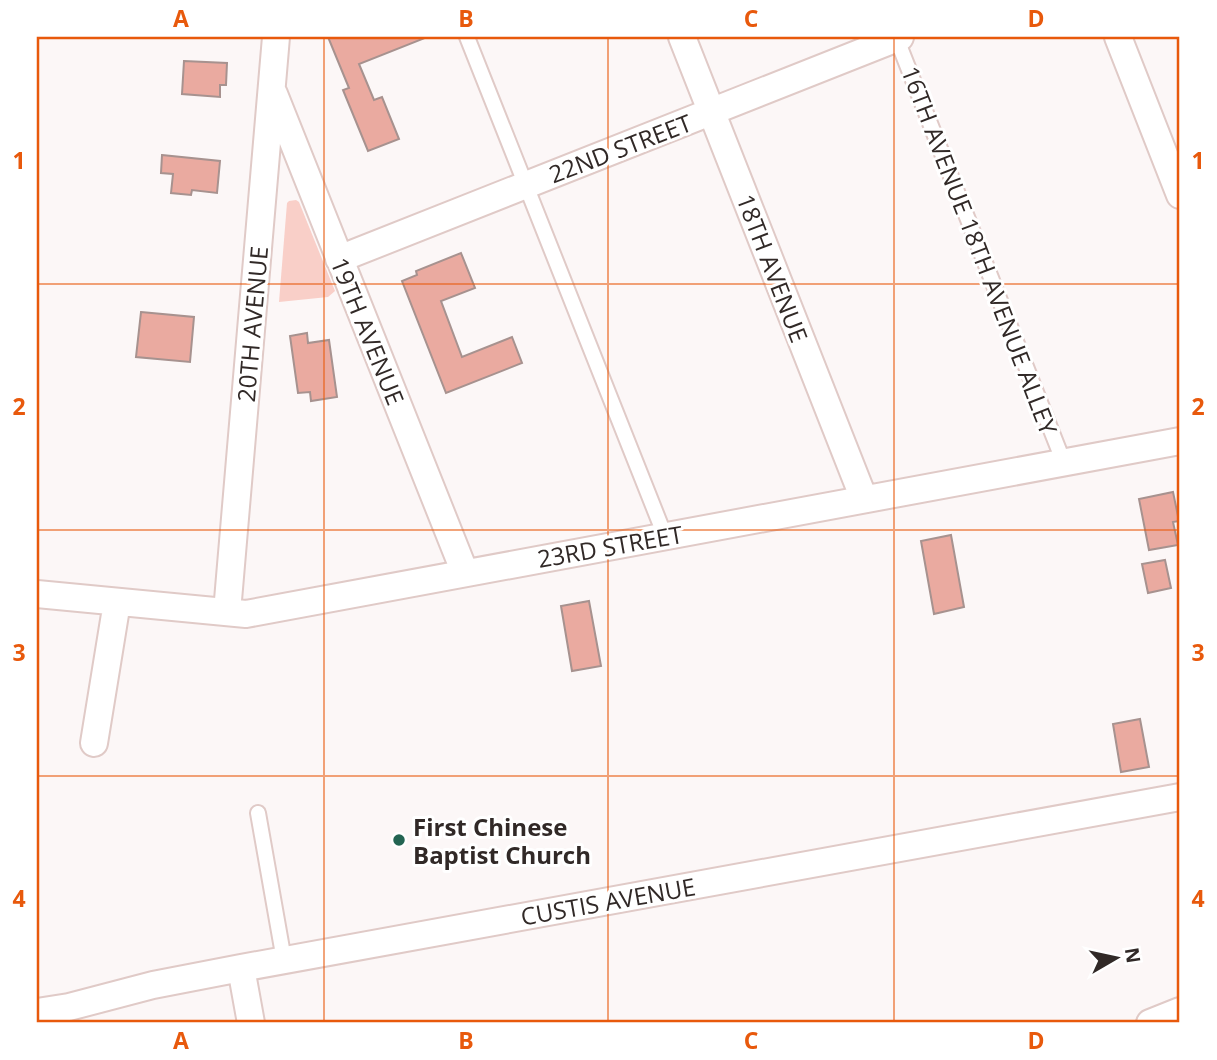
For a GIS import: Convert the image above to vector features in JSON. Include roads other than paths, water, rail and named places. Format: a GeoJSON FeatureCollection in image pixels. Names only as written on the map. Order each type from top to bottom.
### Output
{"type":"FeatureCollection","features":[{"type":"Feature","properties":{"kind":"street","name":"20TH AVENUE"},"geometry":{"type":"LineString","coordinates":[[227,612],[276,37]]}},
{"type":"Feature","properties":{"kind":"street","name":"18TH AVENUE"},"geometry":{"type":"LineString","coordinates":[[682,37],[864,499]]}},
{"type":"Feature","properties":{"kind":"street","name":"22ND STREET"},"geometry":{"type":"LineString","coordinates":[[339,259],[897,37]]}},
{"type":"Feature","properties":{"kind":"street"},"geometry":{"type":"LineString","coordinates":[[1118,37],[1180,195]]}},
{"type":"Feature","properties":{"kind":"street","name":"19TH AVENUE"},"geometry":{"type":"LineString","coordinates":[[272,89],[464,573]]}},
{"type":"Feature","properties":{"kind":"street","name":"23RD STREET"},"geometry":{"type":"LineString","coordinates":[[37,594],[246,614],[1180,441]]}},
{"type":"Feature","properties":{"kind":"street"},"geometry":{"type":"LineString","coordinates":[[94,743],[117,602]]}},
{"type":"Feature","properties":{"kind":"street","name":"CUSTIS AVENUE"},"geometry":{"type":"LineString","coordinates":[[37,1012],[241,968],[1180,797]]}},
{"type":"Feature","properties":{"kind":"street"},"geometry":{"type":"LineString","coordinates":[[241,968],[251,1023]]}},
{"type":"Feature","properties":{"kind":"street"},"geometry":{"type":"LineString","coordinates":[[1150,1023],[1180,1011]]}},
{"type":"Feature","properties":{"kind":"lane"},"geometry":{"type":"LineString","coordinates":[[467,37],[665,536]]}},
{"type":"Feature","properties":{"kind":"lane","name":"16TH AVENUE 18TH AVENUE ALLEY"},"geometry":{"type":"LineString","coordinates":[[897,37],[1064,463]]}},
{"type":"Feature","properties":{"kind":"lane"},"geometry":{"type":"LineString","coordinates":[[258,813],[284,960]]}},
{"type":"Feature","properties":{"kind":"place","name":"First Chinese Baptist Church"},"geometry":{"type":"Point","coordinates":[399,840]}}]}
